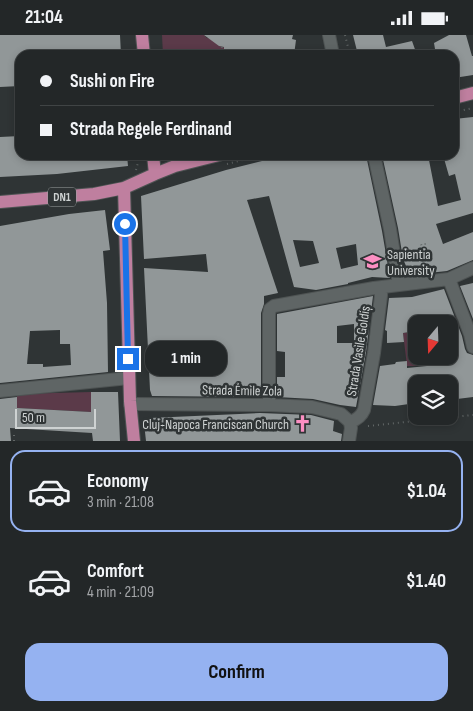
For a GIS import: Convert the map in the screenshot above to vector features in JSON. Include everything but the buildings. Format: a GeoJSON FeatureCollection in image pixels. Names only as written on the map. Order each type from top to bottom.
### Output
{"type":"FeatureCollection","features":[{"type":"Feature","properties":{"kind":"main road"},"geometry":{"type":"LineString","coordinates":[[142,35],[144,50]]}},
{"type":"Feature","properties":{"kind":"main road"},"geometry":{"type":"LineString","coordinates":[[459,97],[473,93]]}},
{"type":"Feature","properties":{"kind":"main road"},"geometry":{"type":"LineString","coordinates":[[154,160],[155,174]]}},
{"type":"Feature","properties":{"kind":"main road","name":"DN1"},"geometry":{"type":"LineString","coordinates":[[0,202],[94,194],[124,188],[175,167],[222,160]]}},
{"type":"Feature","properties":{"kind":"main road"},"geometry":{"type":"LineString","coordinates":[[124,188],[129,378],[134,441]]}},
{"type":"Feature","properties":{"kind":"street"},"geometry":{"type":"LineString","coordinates":[[330,35],[332,50]]}},
{"type":"Feature","properties":{"kind":"street"},"geometry":{"type":"LineString","coordinates":[[375,160],[390,229],[399,285]]}},
{"type":"Feature","properties":{"kind":"street"},"geometry":{"type":"LineString","coordinates":[[269,405],[269,314],[270,309],[274,306],[374,288],[449,279],[473,269]]}},
{"type":"Feature","properties":{"kind":"street"},"geometry":{"type":"LineString","coordinates":[[449,279],[472,338]]}},
{"type":"Feature","properties":{"kind":"street","name":"Strada Vasile Goldiș"},"geometry":{"type":"LineString","coordinates":[[350,425],[364,410],[374,353],[381,287]]}},
{"type":"Feature","properties":{"kind":"street"},"geometry":{"type":"LineString","coordinates":[[0,391],[129,378]]}},
{"type":"Feature","properties":{"kind":"street","name":"Strada Émile Zola"},"geometry":{"type":"LineString","coordinates":[[130,403],[312,407],[341,414],[350,425]]}},
{"type":"Feature","properties":{"kind":"street"},"geometry":{"type":"LineString","coordinates":[[350,425],[350,441]]}},
{"type":"Feature","properties":{"kind":"path"},"geometry":{"type":"LineString","coordinates":[[345,35],[349,50]]}},
{"type":"Feature","properties":{"kind":"path"},"geometry":{"type":"LineString","coordinates":[[459,111],[473,108]]}},
{"type":"Feature","properties":{"kind":"path"},"geometry":{"type":"LineString","coordinates":[[134,175],[139,160]]}},
{"type":"Feature","properties":{"kind":"path"},"geometry":{"type":"LineString","coordinates":[[424,255],[421,244],[428,244]]}},
{"type":"Feature","properties":{"kind":"path"},"geometry":{"type":"LineString","coordinates":[[350,425],[473,415]]}},
{"type":"Feature","properties":{"kind":"path"},"geometry":{"type":"LineString","coordinates":[[14,432],[14,441]]}},
{"type":"Feature","properties":{"kind":"shaded area"},"geometry":{"type":"Polygon","coordinates":[[[162,35],[204,35],[207,38],[215,39],[219,46],[224,47],[224,50],[163,50],[162,35]]]}},
{"type":"Feature","properties":{"kind":"shaded area"},"geometry":{"type":"Polygon","coordinates":[[[408,332],[408,365],[427,366],[407,366],[403,333],[408,332]]]}},
{"type":"Feature","properties":{"kind":"shaded area"},"geometry":{"type":"Polygon","coordinates":[[[91,392],[91,412],[17,408],[17,394],[91,392]]]}},
{"type":"Feature","properties":{"kind":"place","name":"Sapientia University"},"geometry":{"type":"Point","coordinates":[373,262]}},
{"type":"Feature","properties":{"kind":"place","name":"Cluj-Napoca Franciscan Church"},"geometry":{"type":"Point","coordinates":[303,424]}},
{"type":"Feature","properties":{"kind":"route"},"geometry":{"type":"LineString","coordinates":[[125,224],[128,359]]}}]}
